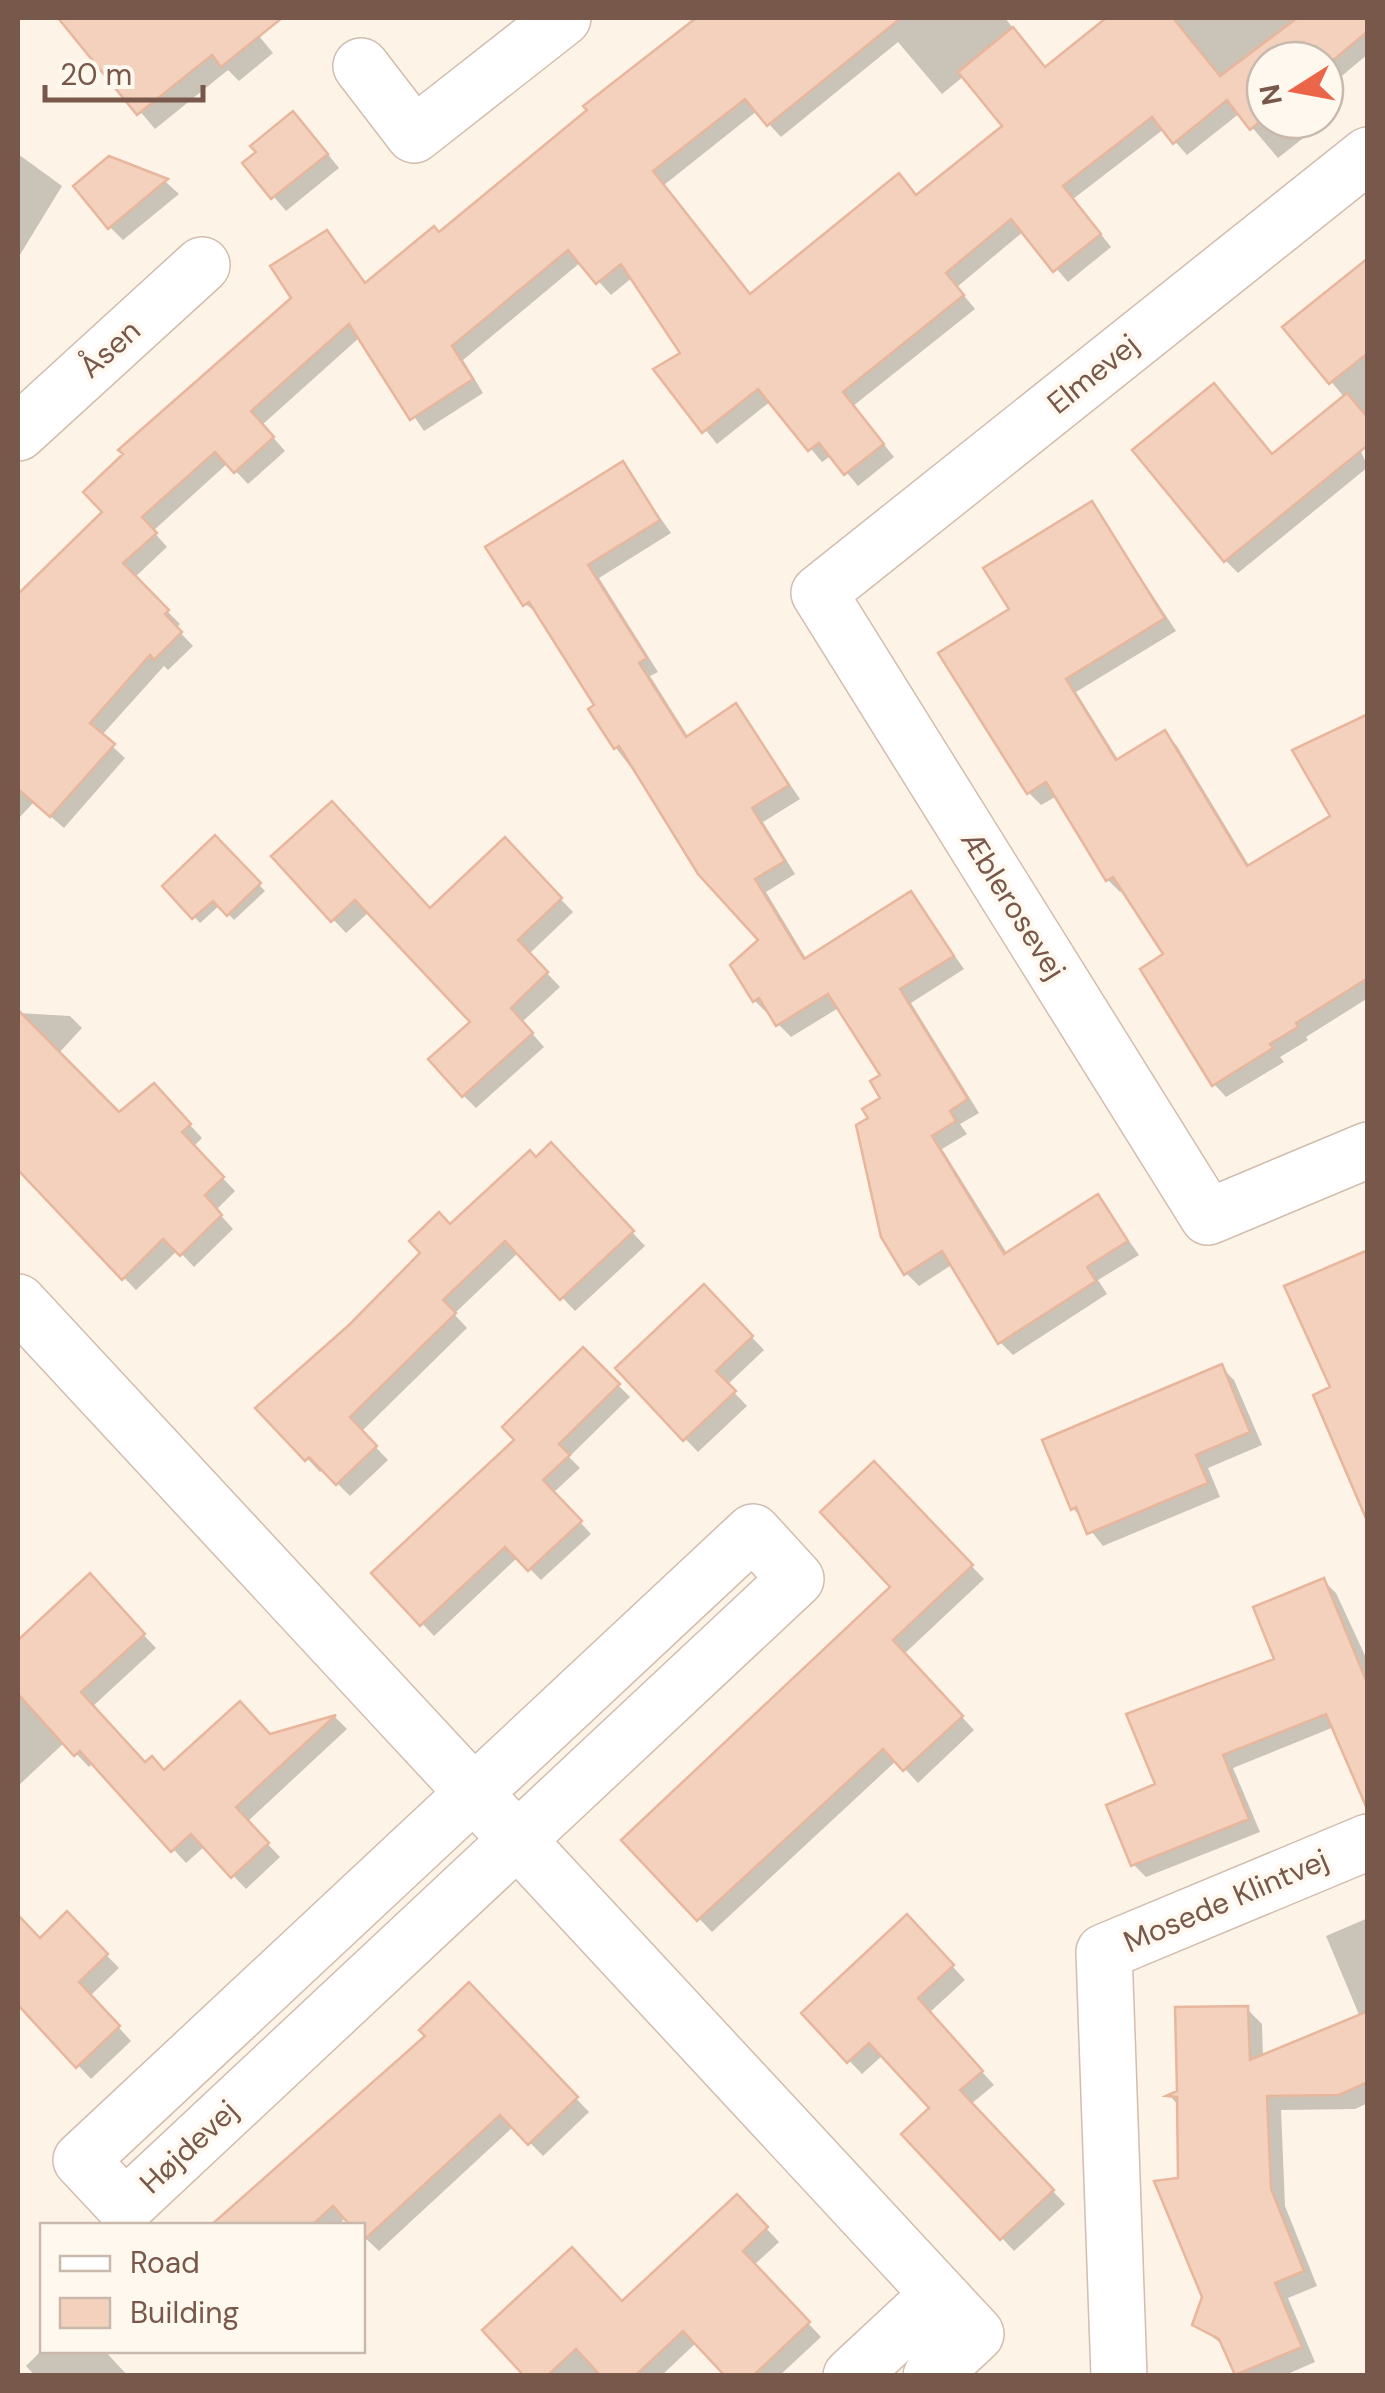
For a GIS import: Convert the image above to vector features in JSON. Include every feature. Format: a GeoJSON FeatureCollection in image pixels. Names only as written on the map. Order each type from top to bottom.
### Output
{"type":"FeatureCollection","features":[{"type":"Feature","properties":{"kind":"street"},"geometry":{"type":"LineString","coordinates":[[361,66],[414,135],[563,18]]}},
{"type":"Feature","properties":{"kind":"street","name":"Elmevej"},"geometry":{"type":"LineString","coordinates":[[820,593],[1368,155]]}},
{"type":"Feature","properties":{"kind":"street","name":"Åsen"},"geometry":{"type":"LineString","coordinates":[[18,432],[202,264]]}},
{"type":"Feature","properties":{"kind":"street","name":"Æblerosevej"},"geometry":{"type":"LineString","coordinates":[[820,593],[1208,1217],[1368,1150]]}},
{"type":"Feature","properties":{"kind":"street"},"geometry":{"type":"LineString","coordinates":[[18,1302],[976,2334],[930,2376]]}},
{"type":"Feature","properties":{"kind":"street","name":"Højdevej"},"geometry":{"type":"LineString","coordinates":[[753,1532],[796,1579],[125,2207],[81,2160],[474,1792],[753,1532]]}},
{"type":"Feature","properties":{"kind":"street","name":"Mosede Klintvej"},"geometry":{"type":"LineString","coordinates":[[1119,2376],[1104,1952],[1368,1842]]}},
{"type":"Feature","properties":{"kind":"street"},"geometry":{"type":"LineString","coordinates":[[851,2376],[939,2294]]}},
{"type":"Feature","properties":{"kind":"building"},"geometry":{"type":"Polygon","coordinates":[[[58,18],[282,18],[221,67],[212,55],[137,115],[58,18]]]}},
{"type":"Feature","properties":{"kind":"building"},"geometry":{"type":"Polygon","coordinates":[[[696,18],[901,18],[767,126],[745,99],[653,171],[750,294],[899,173],[916,195],[1002,126],[958,72],[1013,27],[1045,67],[1106,18],[1173,18],[1220,76],[1245,57],[1245,123],[1227,100],[1173,144],[1152,117],[1063,186],[1101,234],[1053,272],[1011,219],[946,273],[964,295],[843,392],[884,444],[844,475],[819,443],[808,451],[758,389],[702,433],[653,369],[680,353],[621,264],[596,284],[568,250],[452,346],[473,379],[410,420],[349,324],[251,411],[274,437],[234,473],[215,452],[142,517],[157,533],[123,563],[169,610],[165,614],[182,632],[154,660],[150,655],[90,723],[115,744],[50,817],[18,789],[18,594],[102,512],[83,492],[123,454],[118,450],[291,298],[270,266],[327,230],[365,283],[434,226],[439,232],[587,110],[583,106],[696,18]]]}},
{"type":"Feature","properties":{"kind":"building"},"geometry":{"type":"Polygon","coordinates":[[[1297,18],[1368,18],[1368,31],[1345,50],[1345,40],[1268,40],[1297,18]]]}},
{"type":"Feature","properties":{"kind":"building"},"geometry":{"type":"Polygon","coordinates":[[[293,111],[328,154],[271,199],[242,163],[256,152],[250,146],[293,111]]]}},
{"type":"Feature","properties":{"kind":"building"},"geometry":{"type":"Polygon","coordinates":[[[109,156],[168,179],[108,229],[73,186],[109,156]]]}},
{"type":"Feature","properties":{"kind":"building"},"geometry":{"type":"Polygon","coordinates":[[[1368,258],[1368,353],[1329,384],[1282,327],[1368,258]]]}},
{"type":"Feature","properties":{"kind":"building"},"geometry":{"type":"Polygon","coordinates":[[[1214,383],[1272,454],[1347,393],[1368,418],[1368,445],[1224,562],[1132,450],[1214,383]]]}},
{"type":"Feature","properties":{"kind":"building"},"geometry":{"type":"Polygon","coordinates":[[[623,461],[660,520],[588,565],[647,658],[639,663],[686,737],[736,703],[789,785],[752,808],[785,861],[755,879],[804,959],[911,891],[954,956],[900,989],[968,1099],[950,1111],[956,1121],[932,1136],[1004,1254],[1098,1194],[1128,1241],[1087,1267],[1096,1281],[998,1344],[942,1251],[904,1275],[881,1237],[856,1125],[868,1118],[862,1109],[880,1098],[870,1081],[880,1075],[828,994],[776,1026],[759,998],[753,1002],[730,965],[758,940],[698,874],[619,746],[614,749],[588,709],[594,705],[529,602],[523,606],[485,547],[623,461]]]}},
{"type":"Feature","properties":{"kind":"building"},"geometry":{"type":"Polygon","coordinates":[[[1092,501],[1165,618],[1066,679],[1116,760],[1165,730],[1247,866],[1330,816],[1292,750],[1368,714],[1368,978],[1296,1023],[1298,1027],[1270,1044],[1273,1048],[1212,1086],[1140,969],[1163,954],[1113,877],[1106,881],[1046,782],[1027,794],[938,653],[1009,609],[983,568],[1092,501]]]}},
{"type":"Feature","properties":{"kind":"building"},"geometry":{"type":"Polygon","coordinates":[[[332,801],[430,908],[505,837],[562,898],[518,940],[548,972],[511,1008],[533,1033],[462,1097],[428,1059],[470,1022],[355,900],[331,922],[271,856],[332,801]]]}},
{"type":"Feature","properties":{"kind":"building"},"geometry":{"type":"Polygon","coordinates":[[[215,835],[261,883],[227,916],[213,901],[192,919],[162,886],[215,835]]]}},
{"type":"Feature","properties":{"kind":"building"},"geometry":{"type":"Polygon","coordinates":[[[18,1010],[119,1112],[154,1083],[191,1124],[182,1132],[224,1177],[205,1195],[222,1215],[180,1256],[163,1239],[122,1280],[18,1170],[18,1010]]]}},
{"type":"Feature","properties":{"kind":"building"},"geometry":{"type":"Polygon","coordinates":[[[551,1142],[634,1231],[560,1300],[505,1241],[443,1300],[456,1313],[350,1417],[377,1446],[336,1485],[309,1457],[305,1461],[255,1408],[349,1325],[420,1253],[409,1241],[439,1212],[450,1224],[530,1150],[536,1157],[551,1142]]]}},
{"type":"Feature","properties":{"kind":"building"},"geometry":{"type":"Polygon","coordinates":[[[1368,1250],[1368,1523],[1313,1395],[1330,1387],[1284,1286],[1368,1250]]]}},
{"type":"Feature","properties":{"kind":"building"},"geometry":{"type":"Polygon","coordinates":[[[704,1284],[753,1336],[716,1371],[736,1391],[683,1441],[615,1368],[704,1284]]]}},
{"type":"Feature","properties":{"kind":"building"},"geometry":{"type":"Polygon","coordinates":[[[583,1347],[620,1384],[559,1444],[570,1455],[543,1480],[582,1521],[528,1571],[505,1547],[420,1626],[371,1573],[514,1440],[502,1427],[583,1347]]]}},
{"type":"Feature","properties":{"kind":"building"},"geometry":{"type":"Polygon","coordinates":[[[1222,1364],[1250,1432],[1196,1455],[1208,1483],[1087,1534],[1076,1507],[1071,1510],[1042,1440],[1222,1364]]]}},
{"type":"Feature","properties":{"kind":"building"},"geometry":{"type":"Polygon","coordinates":[[[874,1461],[973,1565],[893,1640],[963,1716],[903,1771],[883,1749],[697,1921],[621,1840],[890,1587],[820,1512],[874,1461]]]}},
{"type":"Feature","properties":{"kind":"building"},"geometry":{"type":"Polygon","coordinates":[[[90,1573],[145,1634],[81,1692],[145,1762],[152,1756],[164,1770],[240,1701],[270,1734],[336,1715],[236,1807],[269,1843],[231,1878],[191,1834],[171,1852],[80,1751],[74,1756],[18,1694],[18,1640],[90,1573]]]}},
{"type":"Feature","properties":{"kind":"building"},"geometry":{"type":"Polygon","coordinates":[[[1324,1578],[1368,1685],[1368,1811],[1326,1714],[1223,1755],[1249,1819],[1131,1866],[1106,1805],[1155,1784],[1126,1714],[1274,1659],[1253,1607],[1324,1578]]]}},
{"type":"Feature","properties":{"kind":"building"},"geometry":{"type":"Polygon","coordinates":[[[67,1911],[108,1954],[79,1982],[120,2026],[76,2068],[18,2005],[18,1915],[40,1938],[67,1911]]]}},
{"type":"Feature","properties":{"kind":"building"},"geometry":{"type":"Polygon","coordinates":[[[907,1914],[954,1965],[918,1998],[983,2071],[960,2090],[1054,2190],[1000,2240],[901,2134],[929,2108],[869,2043],[847,2063],[801,2013],[907,1914]]]}},
{"type":"Feature","properties":{"kind":"building"},"geometry":{"type":"Polygon","coordinates":[[[469,1982],[578,2097],[528,2145],[500,2115],[365,2239],[365,2223],[348,2223],[333,2206],[314,2223],[213,2223],[425,2036],[419,2030],[469,1982]]]}},
{"type":"Feature","properties":{"kind":"building"},"geometry":{"type":"Polygon","coordinates":[[[1248,2006],[1250,2060],[1368,2011],[1368,2082],[1339,2095],[1267,2096],[1271,2189],[1304,2271],[1275,2283],[1302,2347],[1235,2375],[1219,2339],[1192,2325],[1202,2297],[1154,2181],[1178,2178],[1177,2097],[1166,2096],[1177,2091],[1175,2007],[1248,2006]]]}},
{"type":"Feature","properties":{"kind":"building"},"geometry":{"type":"Polygon","coordinates":[[[737,2194],[768,2227],[743,2251],[810,2322],[753,2376],[725,2376],[683,2331],[635,2376],[601,2376],[576,2349],[547,2376],[524,2376],[482,2330],[572,2247],[622,2301],[737,2194]]]}}]}
